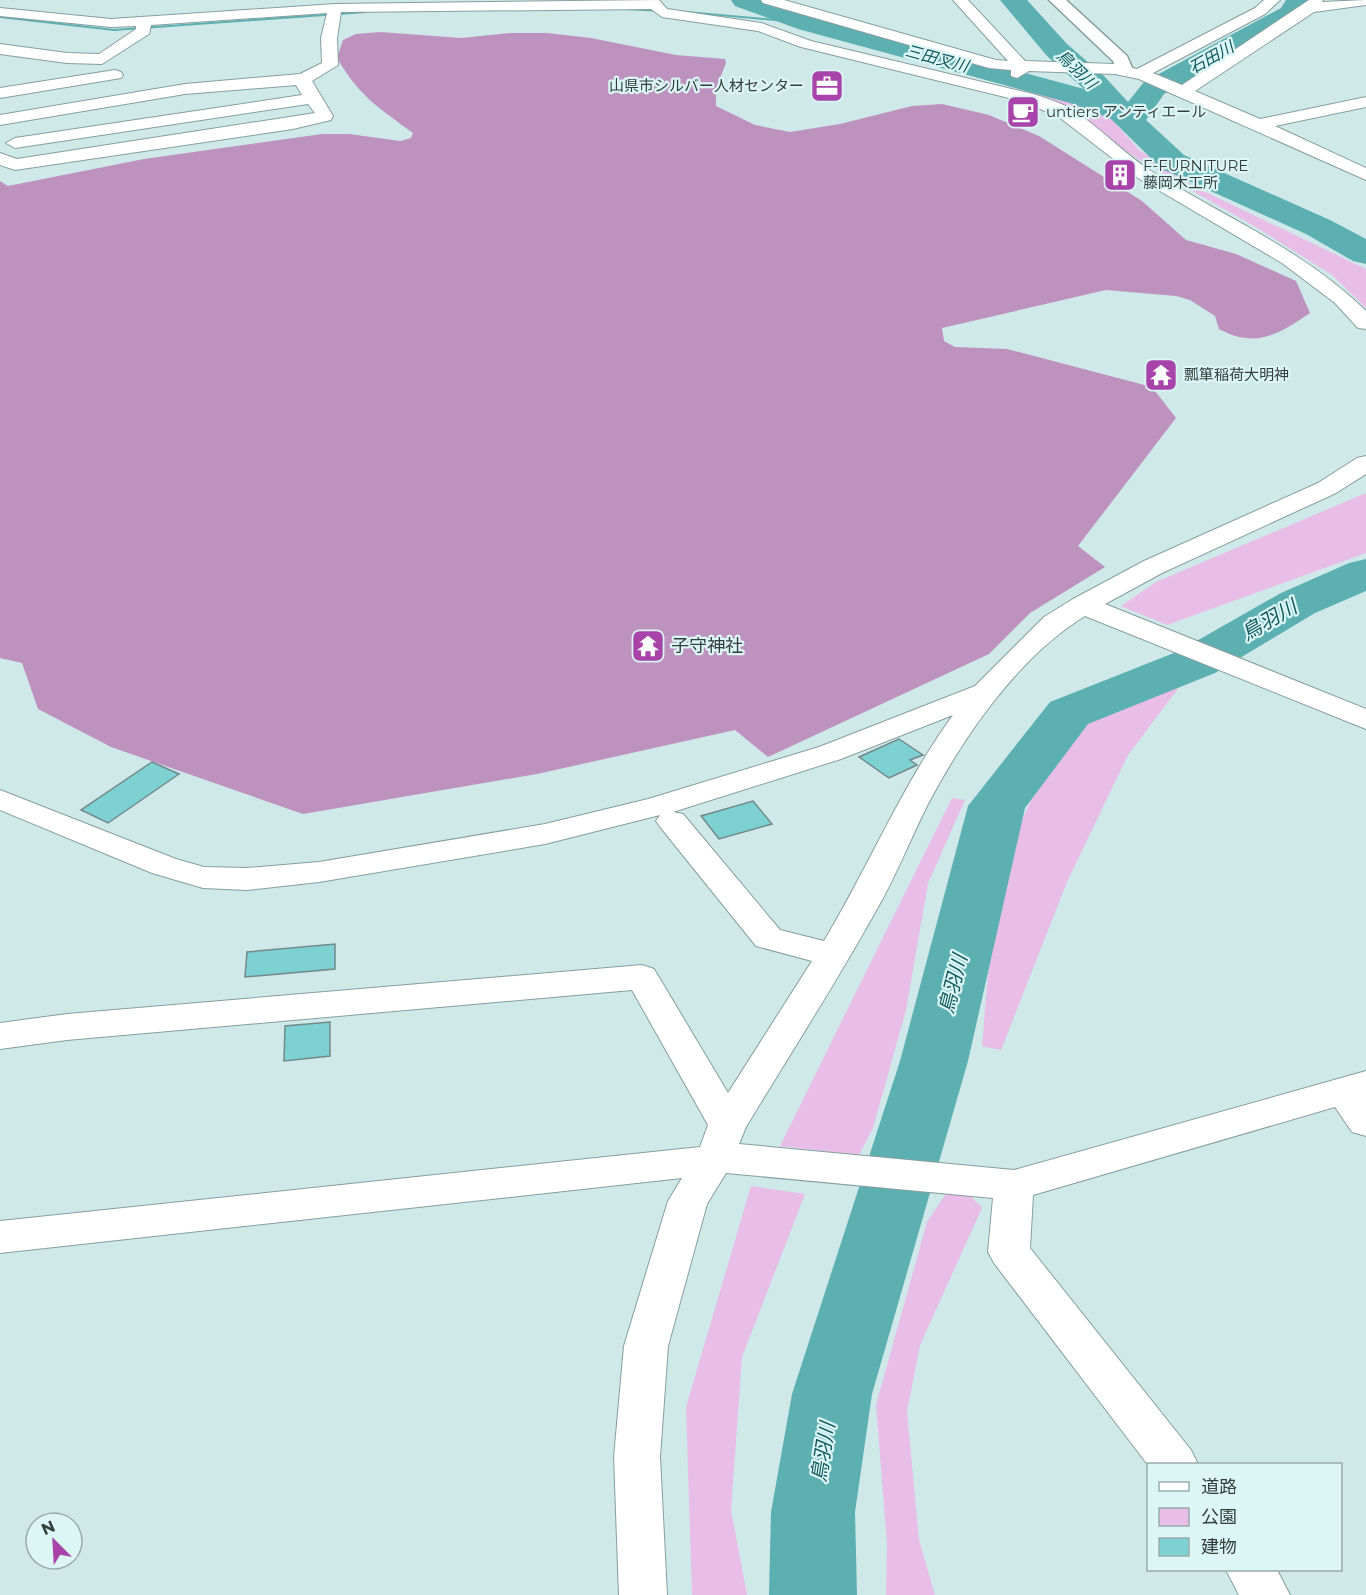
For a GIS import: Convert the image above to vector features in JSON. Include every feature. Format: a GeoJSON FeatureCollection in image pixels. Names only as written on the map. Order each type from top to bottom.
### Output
{"type":"FeatureCollection","features":[{"type":"Feature","properties":{"kind":"street"},"geometry":{"type":"LineString","coordinates":[[768,0],[995,65],[1022,69],[1131,72],[1258,123],[1366,175]]}},
{"type":"Feature","properties":{"kind":"street"},"geometry":{"type":"LineString","coordinates":[[960,0],[1022,69]]}},
{"type":"Feature","properties":{"kind":"street"},"geometry":{"type":"LineString","coordinates":[[1057,0],[1121,59],[1131,72]]}},
{"type":"Feature","properties":{"kind":"street"},"geometry":{"type":"LineString","coordinates":[[1131,72],[1260,11],[1272,0]]}},
{"type":"Feature","properties":{"kind":"street"},"geometry":{"type":"LineString","coordinates":[[1180,90],[1313,4],[1366,1]]}},
{"type":"Feature","properties":{"kind":"street"},"geometry":{"type":"LineString","coordinates":[[0,12],[111,23],[143,23],[434,3],[655,6],[760,27],[806,44],[1027,97],[1066,114],[1144,174],[1281,252],[1321,280],[1366,323]]}},
{"type":"Feature","properties":{"kind":"street"},"geometry":{"type":"LineString","coordinates":[[0,120],[185,89],[304,79],[330,65],[330,38],[335,8]]}},
{"type":"Feature","properties":{"kind":"street"},"geometry":{"type":"LineString","coordinates":[[0,49],[67,58],[102,59],[144,31],[143,23]]}},
{"type":"Feature","properties":{"kind":"street"},"geometry":{"type":"LineString","coordinates":[[0,34],[50,40],[27,53]]}},
{"type":"Feature","properties":{"kind":"street"},"geometry":{"type":"LineString","coordinates":[[11,67],[67,58]]}},
{"type":"Feature","properties":{"kind":"street"},"geometry":{"type":"LineString","coordinates":[[102,59],[115,75],[189,139]]}},
{"type":"Feature","properties":{"kind":"street"},"geometry":{"type":"LineString","coordinates":[[985,87],[1022,69]]}},
{"type":"Feature","properties":{"kind":"street"},"geometry":{"type":"LineString","coordinates":[[0,93],[115,75]]}},
{"type":"Feature","properties":{"kind":"street"},"geometry":{"type":"LineString","coordinates":[[0,158],[15,165],[293,124],[325,116],[304,85],[304,79]]}},
{"type":"Feature","properties":{"kind":"street"},"geometry":{"type":"LineString","coordinates":[[0,145],[313,98]]}},
{"type":"Feature","properties":{"kind":"street"},"geometry":{"type":"LineString","coordinates":[[1258,123],[1366,102]]}},
{"type":"Feature","properties":{"kind":"street"},"geometry":{"type":"LineString","coordinates":[[643,1595],[637,1457],[646,1346],[688,1201],[724,1148],[862,906],[912,805],[954,735],[985,692],[1054,623],[1153,567],[1327,488],[1366,463]]}},
{"type":"Feature","properties":{"kind":"street"},"geometry":{"type":"LineString","coordinates":[[1087,606],[1366,720]]}},
{"type":"Feature","properties":{"kind":"street"},"geometry":{"type":"LineString","coordinates":[[0,799],[164,866],[202,877],[247,879],[319,872],[544,834],[658,806],[830,753],[985,692]]}},
{"type":"Feature","properties":{"kind":"street"},"geometry":{"type":"LineString","coordinates":[[672,821],[768,938],[833,956]]}},
{"type":"Feature","properties":{"kind":"street"},"geometry":{"type":"LineString","coordinates":[[0,1036],[67,1028],[642,977],[724,1148]]}},
{"type":"Feature","properties":{"kind":"street"},"geometry":{"type":"LineString","coordinates":[[0,1237],[724,1148],[994,1183],[1355,1088],[1366,1122]]}},
{"type":"Feature","properties":{"kind":"street"},"geometry":{"type":"LineString","coordinates":[[994,1183],[1009,1252],[1174,1463]]}},
{"type":"Feature","properties":{"kind":"street"},"geometry":{"type":"LineString","coordinates":[[1251,1571],[1266,1595]]}},
{"type":"Feature","properties":{"kind":"green space"},"geometry":{"type":"Polygon","coordinates":[[[1010,82],[1092,105],[1107,114],[1138,149],[1193,186],[1366,269],[1366,308],[1332,275],[1259,229],[1144,163],[1069,112],[1025,91],[1004,85],[1010,82]]]}},
{"type":"Feature","properties":{"kind":"green space"},"geometry":{"type":"Polygon","coordinates":[[[1366,493],[1366,553],[1167,625],[1121,606],[1156,582],[1366,493]]]}},
{"type":"Feature","properties":{"kind":"green space"},"geometry":{"type":"Polygon","coordinates":[[[1189,674],[1128,755],[1067,882],[1001,1050],[982,1046],[993,917],[1015,835],[1042,777],[1096,713],[1128,693],[1189,674]]]}},
{"type":"Feature","properties":{"kind":"green space"},"geometry":{"type":"Polygon","coordinates":[[[952,798],[965,800],[928,883],[906,1010],[873,1128],[859,1155],[780,1146],[952,798]]]}},
{"type":"Feature","properties":{"kind":"green space"},"geometry":{"type":"Polygon","coordinates":[[[751,1186],[805,1194],[742,1357],[731,1510],[747,1595],[692,1595],[686,1407],[751,1186]]]}},
{"type":"Feature","properties":{"kind":"green space"},"geometry":{"type":"Polygon","coordinates":[[[947,1192],[969,1194],[982,1208],[920,1345],[907,1412],[919,1540],[935,1595],[886,1595],[887,1543],[876,1405],[927,1222],[947,1192]]]}},
{"type":"Feature","properties":{"kind":"shaded area"},"geometry":{"type":"Polygon","coordinates":[[[380,32],[461,38],[510,33],[547,33],[591,38],[676,55],[725,59],[726,63],[716,89],[716,106],[755,125],[790,132],[840,124],[912,106],[942,104],[989,115],[1039,136],[1142,201],[1186,240],[1236,254],[1296,281],[1310,313],[1277,333],[1244,338],[1219,329],[1215,316],[1190,300],[1176,296],[1106,290],[942,328],[944,341],[955,347],[1007,349],[1152,387],[1176,418],[1078,546],[1105,567],[1030,613],[989,654],[768,757],[735,730],[537,774],[303,814],[111,747],[38,709],[22,663],[0,658],[0,181],[8,186],[144,159],[322,134],[349,134],[400,141],[411,138],[413,133],[362,92],[337,58],[343,40],[356,34],[380,32]]]}},
{"type":"Feature","properties":{"kind":"building"},"geometry":{"type":"Polygon","coordinates":[[[899,739],[923,755],[910,760],[917,765],[889,778],[859,757],[899,739]]]}},
{"type":"Feature","properties":{"kind":"building"},"geometry":{"type":"Polygon","coordinates":[[[152,762],[179,774],[108,823],[81,810],[152,762]]]}},
{"type":"Feature","properties":{"kind":"building"},"geometry":{"type":"Polygon","coordinates":[[[753,801],[772,824],[719,839],[701,816],[753,801]]]}},
{"type":"Feature","properties":{"kind":"building"},"geometry":{"type":"Polygon","coordinates":[[[335,944],[335,969],[245,977],[247,952],[335,944]]]}},
{"type":"Feature","properties":{"kind":"building"},"geometry":{"type":"Polygon","coordinates":[[[330,1022],[330,1056],[284,1061],[285,1026],[330,1022]]]}},
{"type":"Feature","properties":{"kind":"waterway","name":"三田叉川"},"geometry":{"type":"LineString","coordinates":[[744,0],[808,23],[1081,97],[1110,110]]}},
{"type":"Feature","properties":{"kind":"waterway","name":"鳥羽川"},"geometry":{"type":"LineString","coordinates":[[1013,0],[1057,50],[1094,82],[1129,121]]}},
{"type":"Feature","properties":{"kind":"waterway","name":"石田川"},"geometry":{"type":"LineString","coordinates":[[1129,121],[1154,88],[1291,13],[1299,0]]}},
{"type":"Feature","properties":{"kind":"waterway"},"geometry":{"type":"LineString","coordinates":[[628,9],[662,11]]}},
{"type":"Feature","properties":{"kind":"waterway"},"geometry":{"type":"LineString","coordinates":[[676,11],[808,23]]}},
{"type":"Feature","properties":{"kind":"waterway"},"geometry":{"type":"LineString","coordinates":[[0,17],[114,30],[365,12]]}},
{"type":"Feature","properties":{"kind":"waterway","name":"鳥羽川"},"geometry":{"type":"LineString","coordinates":[[1129,121],[1173,162],[1318,227],[1366,253]]}},
{"type":"Feature","properties":{"kind":"waterway","name":"鳥羽川"},"geometry":{"type":"LineString","coordinates":[[813,1595],[813,1512],[832,1394],[934,1061],[997,806],[1069,713],[1197,662],[1298,603],[1366,573]]}},
{"type":"Feature","properties":{"kind":"place","name":"山県市シルバー人材センター"},"geometry":{"type":"Point","coordinates":[827,86]}},
{"type":"Feature","properties":{"kind":"place","name":"untiers アンティエール"},"geometry":{"type":"Point","coordinates":[1023,112]}},
{"type":"Feature","properties":{"kind":"place","name":"F-FURNITURE 藤岡木工所"},"geometry":{"type":"Point","coordinates":[1120,175]}},
{"type":"Feature","properties":{"kind":"place","name":"瓢箪稲荷大明神"},"geometry":{"type":"Point","coordinates":[1161,375]}},
{"type":"Feature","properties":{"kind":"place","name":"子守神社"},"geometry":{"type":"Point","coordinates":[648,646]}}]}
